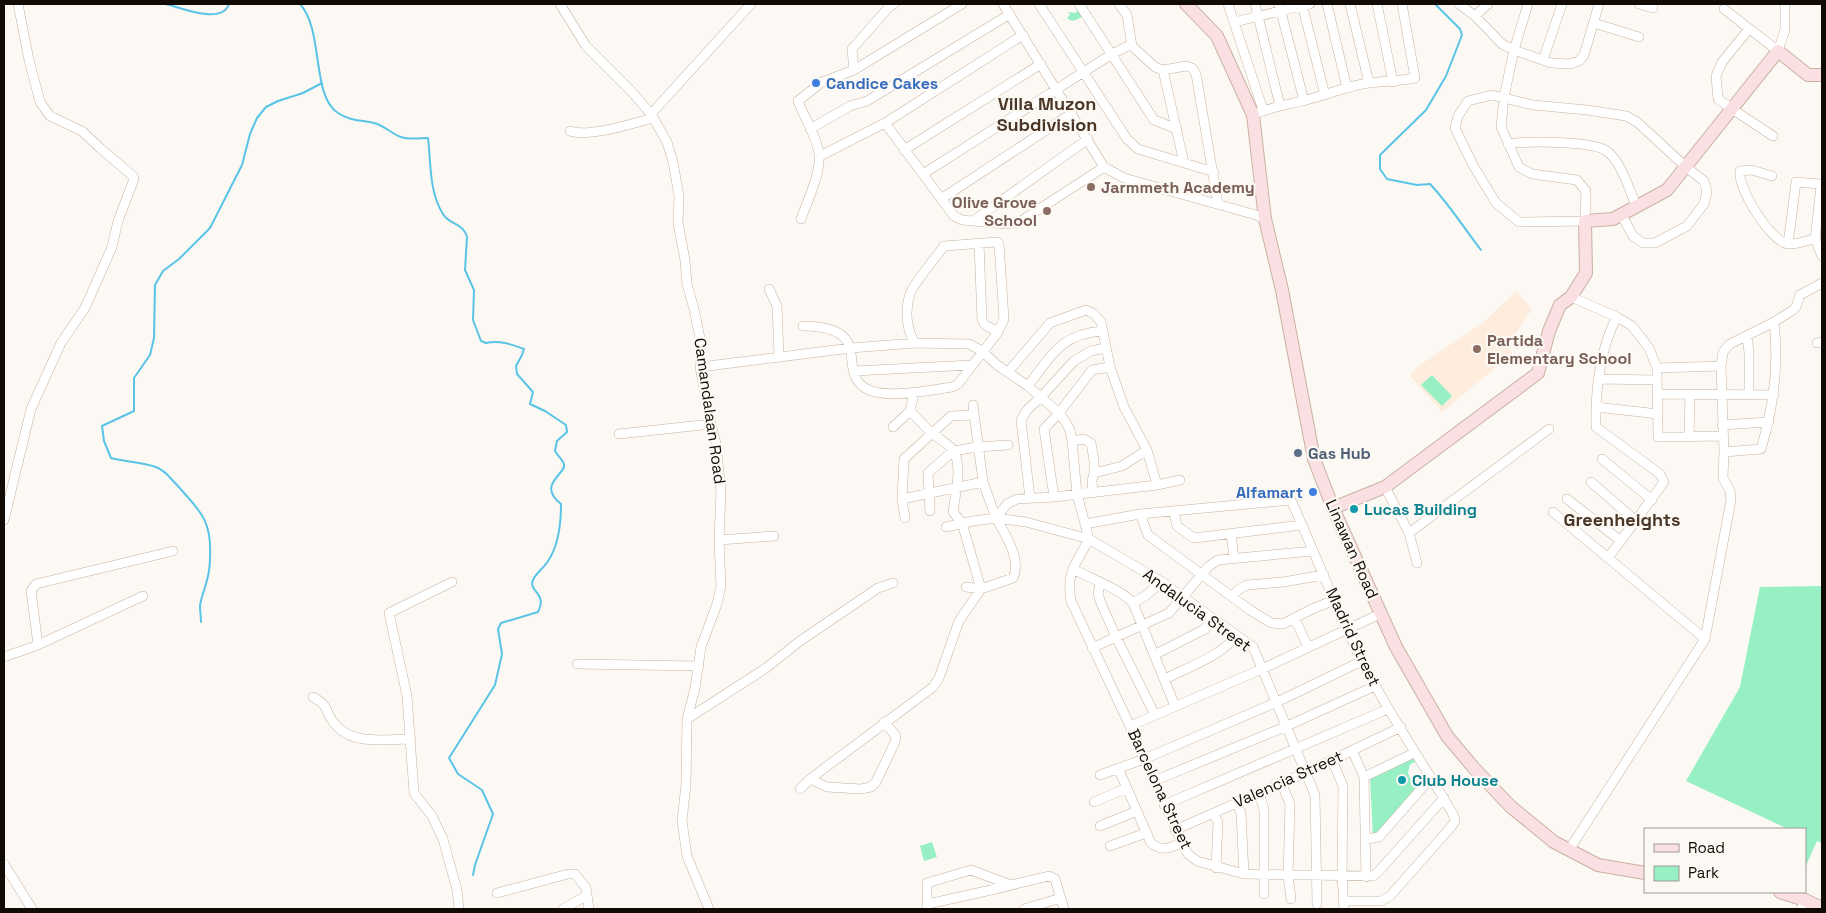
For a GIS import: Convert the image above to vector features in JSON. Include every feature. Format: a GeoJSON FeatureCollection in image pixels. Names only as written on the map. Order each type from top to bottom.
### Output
{"type":"FeatureCollection","features":[{"type":"Feature","properties":{"kind":"street"},"geometry":{"type":"LineString","coordinates":[[4,520],[7,496],[31,409],[62,343],[84,308],[112,246],[118,221],[134,179],[82,130],[50,116],[40,102],[29,60],[18,4]]}},
{"type":"Feature","properties":{"kind":"street","name":"Camandalaan Road"},"geometry":{"type":"LineString","coordinates":[[560,4],[586,46],[632,92],[652,116],[666,142],[673,162],[679,196],[678,223],[685,260],[687,284],[701,343],[700,367],[716,444],[721,492],[719,540],[721,586],[717,604],[701,647],[699,666],[687,719],[686,784],[682,821],[687,856],[709,909]]}},
{"type":"Feature","properties":{"kind":"street"},"geometry":{"type":"LineString","coordinates":[[570,131],[575,133],[592,132],[620,127],[652,116],[751,4]]}},
{"type":"Feature","properties":{"kind":"street"},"geometry":{"type":"LineString","coordinates":[[854,70],[852,49],[894,4]]}},
{"type":"Feature","properties":{"kind":"street"},"geometry":{"type":"LineString","coordinates":[[801,219],[817,174],[820,156],[798,101],[822,82],[854,70],[962,4]]}},
{"type":"Feature","properties":{"kind":"street"},"geometry":{"type":"LineString","coordinates":[[1003,4],[1104,167],[1124,178],[1265,219]]}},
{"type":"Feature","properties":{"kind":"street"},"geometry":{"type":"LineString","coordinates":[[1039,4],[1128,139],[1138,149],[1214,172]]}},
{"type":"Feature","properties":{"kind":"street"},"geometry":{"type":"LineString","coordinates":[[1079,4],[1154,120],[1177,129]]}},
{"type":"Feature","properties":{"kind":"street"},"geometry":{"type":"LineString","coordinates":[[1119,4],[1127,15],[1132,46],[1155,66],[1163,70],[1186,66],[1192,68],[1196,74],[1218,204]]}},
{"type":"Feature","properties":{"kind":"street","name":"Linawan Road"},"geometry":{"type":"LineString","coordinates":[[1186,4],[1217,36],[1258,112],[1265,219],[1282,290],[1314,460],[1333,508],[1396,647],[1448,736],[1473,767],[1510,806],[1541,832],[1569,850],[1598,865],[1644,873]]}},
{"type":"Feature","properties":{"kind":"street"},"geometry":{"type":"LineString","coordinates":[[1228,4],[1258,112],[1369,83],[1393,82],[1415,78],[1402,4]]}},
{"type":"Feature","properties":{"kind":"street"},"geometry":{"type":"LineString","coordinates":[[1254,4],[1280,106]]}},
{"type":"Feature","properties":{"kind":"street"},"geometry":{"type":"LineString","coordinates":[[1234,22],[1280,7],[1305,4],[1326,95]]}},
{"type":"Feature","properties":{"kind":"street"},"geometry":{"type":"LineString","coordinates":[[1327,4],[1347,88]]}},
{"type":"Feature","properties":{"kind":"street"},"geometry":{"type":"LineString","coordinates":[[1350,4],[1369,83]]}},
{"type":"Feature","properties":{"kind":"street"},"geometry":{"type":"LineString","coordinates":[[1377,4],[1393,82]]}},
{"type":"Feature","properties":{"kind":"street"},"geometry":{"type":"LineString","coordinates":[[1459,4],[1475,16],[1502,44],[1551,63],[1570,64],[1579,60],[1584,55],[1599,4]]}},
{"type":"Feature","properties":{"kind":"street"},"geometry":{"type":"LineString","coordinates":[[1475,16],[1488,4]]}},
{"type":"Feature","properties":{"kind":"street"},"geometry":{"type":"LineString","coordinates":[[1333,508],[1385,487],[1538,373],[1549,331],[1560,305],[1570,297],[1586,273],[1586,191],[1577,180],[1532,174],[1520,167],[1501,127],[1504,97],[1514,50],[1528,4]]}},
{"type":"Feature","properties":{"kind":"street"},"geometry":{"type":"LineString","coordinates":[[1543,60],[1562,4]]}},
{"type":"Feature","properties":{"kind":"street"},"geometry":{"type":"LineString","coordinates":[[1639,4],[1653,8]]}},
{"type":"Feature","properties":{"kind":"street"},"geometry":{"type":"LineString","coordinates":[[1622,214],[1633,236],[1643,243],[1655,242],[1687,226],[1704,204],[1707,192],[1704,181],[1686,167],[1637,122],[1626,116],[1533,104],[1492,95],[1468,101],[1458,116],[1455,128],[1473,165],[1496,203],[1518,222],[1585,222],[1613,219],[1636,206],[1667,190],[1686,167],[1778,51],[1785,30],[1785,4]]}},
{"type":"Feature","properties":{"kind":"street"},"geometry":{"type":"LineString","coordinates":[[1280,7],[1304,101]]}},
{"type":"Feature","properties":{"kind":"street"},"geometry":{"type":"LineString","coordinates":[[1724,9],[1808,75],[1822,75]]}},
{"type":"Feature","properties":{"kind":"street"},"geometry":{"type":"LineString","coordinates":[[810,129],[850,106],[867,101],[1010,14]]}},
{"type":"Feature","properties":{"kind":"street"},"geometry":{"type":"LineString","coordinates":[[1594,23],[1639,37]]}},
{"type":"Feature","properties":{"kind":"street"},"geometry":{"type":"LineString","coordinates":[[1749,29],[1722,62],[1716,76],[1718,99],[1773,136]]}},
{"type":"Feature","properties":{"kind":"street"},"geometry":{"type":"LineString","coordinates":[[820,156],[884,123],[1023,35]]}},
{"type":"Feature","properties":{"kind":"street"},"geometry":{"type":"LineString","coordinates":[[923,174],[1112,54],[1132,46]]}},
{"type":"Feature","properties":{"kind":"street"},"geometry":{"type":"LineString","coordinates":[[904,150],[1041,64]]}},
{"type":"Feature","properties":{"kind":"street"},"geometry":{"type":"LineString","coordinates":[[1163,70],[1184,163]]}},
{"type":"Feature","properties":{"kind":"street"},"geometry":{"type":"LineString","coordinates":[[941,199],[1072,114]]}},
{"type":"Feature","properties":{"kind":"street"},"geometry":{"type":"LineString","coordinates":[[884,123],[954,216],[962,220],[1005,224],[1022,221],[1104,167]]}},
{"type":"Feature","properties":{"kind":"street"},"geometry":{"type":"LineString","coordinates":[[973,221],[1088,139]]}},
{"type":"Feature","properties":{"kind":"street"},"geometry":{"type":"LineString","coordinates":[[1508,144],[1527,141],[1588,146],[1605,150],[1620,166],[1636,206]]}},
{"type":"Feature","properties":{"kind":"street"},"geometry":{"type":"LineString","coordinates":[[1772,176],[1752,170],[1742,170],[1740,173],[1743,190],[1755,212],[1774,234],[1788,244],[1816,238]]}},
{"type":"Feature","properties":{"kind":"street"},"geometry":{"type":"LineString","coordinates":[[1788,244],[1796,182],[1817,184],[1822,186],[1816,238],[1822,256]]}},
{"type":"Feature","properties":{"kind":"street"},"geometry":{"type":"LineString","coordinates":[[979,243],[982,320],[985,325],[998,332]]}},
{"type":"Feature","properties":{"kind":"street"},"geometry":{"type":"LineString","coordinates":[[804,326],[820,326],[833,330],[844,337],[851,348],[857,380],[864,388],[877,393],[914,393],[952,387],[958,384],[972,365],[985,354],[1004,319],[1000,244],[979,243],[944,246],[910,292],[909,334],[915,343]]}},
{"type":"Feature","properties":{"kind":"street"},"geometry":{"type":"LineString","coordinates":[[1569,850],[1705,639],[1731,500],[1730,491],[1722,478],[1724,452],[1721,366],[1723,352],[1730,344],[1774,322],[1795,308],[1800,295],[1822,283]]}},
{"type":"Feature","properties":{"kind":"street"},"geometry":{"type":"LineString","coordinates":[[769,289],[777,306],[779,356]]}},
{"type":"Feature","properties":{"kind":"street"},"geometry":{"type":"LineString","coordinates":[[1570,297],[1617,317],[1632,326],[1649,348],[1657,368],[1658,437],[1723,436]]}},
{"type":"Feature","properties":{"kind":"street"},"geometry":{"type":"LineString","coordinates":[[1008,372],[1050,323],[1086,310],[1094,314],[1101,322],[1110,367],[1124,407],[1147,450],[1157,485]]}},
{"type":"Feature","properties":{"kind":"street"},"geometry":{"type":"LineString","coordinates":[[1608,558],[1664,482],[1663,478],[1596,427],[1596,407],[1604,349],[1610,330],[1617,317]]}},
{"type":"Feature","properties":{"kind":"street"},"geometry":{"type":"LineString","coordinates":[[1724,452],[1761,449],[1774,395],[1776,344],[1774,322]]}},
{"type":"Feature","properties":{"kind":"street"},"geometry":{"type":"LineString","coordinates":[[1028,386],[1054,352],[1069,339],[1079,335],[1103,331]]}},
{"type":"Feature","properties":{"kind":"street"},"geometry":{"type":"LineString","coordinates":[[1747,336],[1749,394]]}},
{"type":"Feature","properties":{"kind":"street"},"geometry":{"type":"LineString","coordinates":[[700,367],[851,348],[915,343],[969,344],[1028,386],[1059,413],[1070,430],[1077,494],[1090,539]]}},
{"type":"Feature","properties":{"kind":"street"},"geometry":{"type":"LineString","coordinates":[[1030,498],[1021,420],[1027,410],[1041,398],[1074,360],[1091,351],[1105,348]]}},
{"type":"Feature","properties":{"kind":"street"},"geometry":{"type":"LineString","coordinates":[[854,371],[972,365]]}},
{"type":"Feature","properties":{"kind":"street"},"geometry":{"type":"LineString","coordinates":[[1657,368],[1721,366]]}},
{"type":"Feature","properties":{"kind":"street"},"geometry":{"type":"LineString","coordinates":[[1054,498],[1044,429],[1059,413],[1092,370],[1110,367]]}},
{"type":"Feature","properties":{"kind":"street"},"geometry":{"type":"LineString","coordinates":[[1600,379],[1657,380]]}},
{"type":"Feature","properties":{"kind":"street"},"geometry":{"type":"LineString","coordinates":[[893,427],[910,411],[914,393]]}},
{"type":"Feature","properties":{"kind":"street"},"geometry":{"type":"LineString","coordinates":[[1658,394],[1774,395]]}},
{"type":"Feature","properties":{"kind":"street"},"geometry":{"type":"LineString","coordinates":[[1689,437],[1690,395]]}},
{"type":"Feature","properties":{"kind":"street"},"geometry":{"type":"LineString","coordinates":[[966,587],[981,588],[1013,578],[1016,572],[1008,541],[996,518],[982,482],[973,404]]}},
{"type":"Feature","properties":{"kind":"street"},"geometry":{"type":"LineString","coordinates":[[1596,407],[1658,414]]}},
{"type":"Feature","properties":{"kind":"street"},"geometry":{"type":"LineString","coordinates":[[800,789],[810,779],[936,683],[960,621],[981,588],[962,523],[952,512],[958,486],[956,460],[953,451],[948,445],[932,434],[910,411]]}},
{"type":"Feature","properties":{"kind":"street"},"geometry":{"type":"LineString","coordinates":[[905,518],[902,499],[904,459],[951,416],[974,415]]}},
{"type":"Feature","properties":{"kind":"street"},"geometry":{"type":"LineString","coordinates":[[1722,425],[1769,422]]}},
{"type":"Feature","properties":{"kind":"street"},"geometry":{"type":"LineString","coordinates":[[619,434],[711,424]]}},
{"type":"Feature","properties":{"kind":"street"},"geometry":{"type":"LineString","coordinates":[[1409,533],[1549,430]]}},
{"type":"Feature","properties":{"kind":"street"},"geometry":{"type":"LineString","coordinates":[[1072,441],[1083,440],[1091,443],[1094,460],[1093,493]]}},
{"type":"Feature","properties":{"kind":"street"},"geometry":{"type":"LineString","coordinates":[[930,511],[928,473],[953,451],[1008,445]]}},
{"type":"Feature","properties":{"kind":"street"},"geometry":{"type":"LineString","coordinates":[[1094,472],[1122,466],[1147,450]]}},
{"type":"Feature","properties":{"kind":"street"},"geometry":{"type":"LineString","coordinates":[[1602,459],[1652,500]]}},
{"type":"Feature","properties":{"kind":"street"},"geometry":{"type":"LineString","coordinates":[[996,518],[1007,504],[1017,499],[1054,498],[1157,485],[1180,480]]}},
{"type":"Feature","properties":{"kind":"street"},"geometry":{"type":"LineString","coordinates":[[902,499],[982,482]]}},
{"type":"Feature","properties":{"kind":"street"},"geometry":{"type":"LineString","coordinates":[[1591,482],[1636,521]]}},
{"type":"Feature","properties":{"kind":"street"},"geometry":{"type":"LineString","coordinates":[[1385,487],[1409,533],[1417,563]]}},
{"type":"Feature","properties":{"kind":"street"},"geometry":{"type":"LineString","coordinates":[[1567,499],[1621,541]]}},
{"type":"Feature","properties":{"kind":"street","name":"Madrid Street"},"geometry":{"type":"LineString","coordinates":[[1085,524],[1140,514],[1291,500],[1362,661],[1414,753],[1444,798],[1455,821],[1390,896],[1380,901],[1344,905]]}},
{"type":"Feature","properties":{"kind":"street"},"geometry":{"type":"LineString","coordinates":[[1174,512],[1177,526],[1194,538],[1302,525]]}},
{"type":"Feature","properties":{"kind":"street"},"geometry":{"type":"LineString","coordinates":[[1553,512],[1705,639]]}},
{"type":"Feature","properties":{"kind":"street"},"geometry":{"type":"LineString","coordinates":[[1140,514],[1148,535],[1232,597],[1271,623],[1282,624],[1332,601],[1336,603]]}},
{"type":"Feature","properties":{"kind":"street","name":"Andalucia Street"},"geometry":{"type":"LineString","coordinates":[[946,527],[996,518],[1026,522],[1090,539],[1162,582],[1253,647],[1307,772],[1315,795],[1317,904]]}},
{"type":"Feature","properties":{"kind":"street"},"geometry":{"type":"LineString","coordinates":[[1231,533],[1234,558]]}},
{"type":"Feature","properties":{"kind":"street"},"geometry":{"type":"LineString","coordinates":[[719,540],[774,536]]}},
{"type":"Feature","properties":{"kind":"street","name":"Barcelona Street"},"geometry":{"type":"LineString","coordinates":[[1090,539],[1072,569],[1068,585],[1071,601],[1188,854],[1197,861],[1216,868],[1244,874],[1266,876],[1366,876]]}},
{"type":"Feature","properties":{"kind":"street"},"geometry":{"type":"LineString","coordinates":[[38,645],[31,591],[36,584],[173,551]]}},
{"type":"Feature","properties":{"kind":"street"},"geometry":{"type":"LineString","coordinates":[[1092,648],[1169,613],[1209,566],[1218,560],[1313,551]]}},
{"type":"Feature","properties":{"kind":"street"},"geometry":{"type":"LineString","coordinates":[[1072,569],[1128,597],[1133,603],[1175,706]]}},
{"type":"Feature","properties":{"kind":"street"},"geometry":{"type":"LineString","coordinates":[[1232,597],[1238,590],[1247,585],[1283,582],[1324,575]]}},
{"type":"Feature","properties":{"kind":"street"},"geometry":{"type":"LineString","coordinates":[[452,582],[390,613],[407,696],[414,793],[432,816],[443,839],[457,890],[459,909]]}},
{"type":"Feature","properties":{"kind":"street"},"geometry":{"type":"LineString","coordinates":[[1133,603],[1162,582]]}},
{"type":"Feature","properties":{"kind":"street"},"geometry":{"type":"LineString","coordinates":[[687,719],[766,668],[800,641],[878,588],[893,583]]}},
{"type":"Feature","properties":{"kind":"street"},"geometry":{"type":"LineString","coordinates":[[1100,583],[1098,594],[1116,636],[1155,715]]}},
{"type":"Feature","properties":{"kind":"street"},"geometry":{"type":"LineString","coordinates":[[4,657],[38,645],[143,596]]}},
{"type":"Feature","properties":{"kind":"street"},"geometry":{"type":"LineString","coordinates":[[1130,726],[1262,669],[1380,614]]}},
{"type":"Feature","properties":{"kind":"street"},"geometry":{"type":"LineString","coordinates":[[1154,654],[1205,629],[1212,618]]}},
{"type":"Feature","properties":{"kind":"street"},"geometry":{"type":"LineString","coordinates":[[1295,619],[1308,647]]}},
{"type":"Feature","properties":{"kind":"street"},"geometry":{"type":"LineString","coordinates":[[1165,679],[1220,650],[1233,641],[1236,635]]}},
{"type":"Feature","properties":{"kind":"street"},"geometry":{"type":"LineString","coordinates":[[1100,775],[1144,759],[1277,702],[1362,661]]}},
{"type":"Feature","properties":{"kind":"street"},"geometry":{"type":"LineString","coordinates":[[577,664],[699,666]]}},
{"type":"Feature","properties":{"kind":"street"},"geometry":{"type":"LineString","coordinates":[[1154,781],[1287,726],[1375,686]]}},
{"type":"Feature","properties":{"kind":"street"},"geometry":{"type":"LineString","coordinates":[[313,697],[326,706],[339,729],[354,737],[362,739],[411,739]]}},
{"type":"Feature","properties":{"kind":"street"},"geometry":{"type":"LineString","coordinates":[[1164,805],[1388,709]]}},
{"type":"Feature","properties":{"kind":"street"},"geometry":{"type":"LineString","coordinates":[[810,779],[827,787],[860,789],[871,787],[876,782],[895,742],[896,736],[884,722]]}},
{"type":"Feature","properties":{"kind":"street","name":"Valencia Street"},"geometry":{"type":"LineString","coordinates":[[1176,830],[1307,772],[1401,727]]}},
{"type":"Feature","properties":{"kind":"street"},"geometry":{"type":"LineString","coordinates":[[1352,750],[1364,777],[1366,876],[1374,876],[1379,872],[1444,798]]}},
{"type":"Feature","properties":{"kind":"street"},"geometry":{"type":"LineString","coordinates":[[1364,777],[1414,753]]}},
{"type":"Feature","properties":{"kind":"street"},"geometry":{"type":"LineString","coordinates":[[1332,760],[1343,786],[1342,875],[1344,905]]}},
{"type":"Feature","properties":{"kind":"street"},"geometry":{"type":"LineString","coordinates":[[1118,768],[1151,843],[1165,849],[1182,843]]}},
{"type":"Feature","properties":{"kind":"street"},"geometry":{"type":"LineString","coordinates":[[1366,839],[1379,837],[1429,780],[1430,776]]}},
{"type":"Feature","properties":{"kind":"street"},"geometry":{"type":"LineString","coordinates":[[1281,782],[1290,804],[1288,876],[1291,899]]}},
{"type":"Feature","properties":{"kind":"street"},"geometry":{"type":"LineString","coordinates":[[1094,802],[1127,788]]}},
{"type":"Feature","properties":{"kind":"street"},"geometry":{"type":"LineString","coordinates":[[1259,792],[1264,810],[1266,876],[1264,894]]}},
{"type":"Feature","properties":{"kind":"street"},"geometry":{"type":"LineString","coordinates":[[1236,802],[1241,813],[1244,874]]}},
{"type":"Feature","properties":{"kind":"street"},"geometry":{"type":"LineString","coordinates":[[1100,826],[1137,811]]}},
{"type":"Feature","properties":{"kind":"street"},"geometry":{"type":"LineString","coordinates":[[1213,812],[1218,822],[1216,868]]}},
{"type":"Feature","properties":{"kind":"street"},"geometry":{"type":"LineString","coordinates":[[1110,846],[1146,832]]}},
{"type":"Feature","properties":{"kind":"street"},"geometry":{"type":"LineString","coordinates":[[4,864],[32,909]]}},
{"type":"Feature","properties":{"kind":"street"},"geometry":{"type":"LineString","coordinates":[[1013,885],[971,870],[927,883],[928,906],[1052,876],[1055,879],[1064,909]]}},
{"type":"Feature","properties":{"kind":"street"},"geometry":{"type":"LineString","coordinates":[[496,893],[568,874],[575,874],[586,888],[589,909]]}},
{"type":"Feature","properties":{"kind":"street"},"geometry":{"type":"LineString","coordinates":[[1782,893],[1803,905],[1822,908]]}},
{"type":"Feature","properties":{"kind":"street"},"geometry":{"type":"LineString","coordinates":[[563,909],[586,896]]}},
{"type":"Feature","properties":{"kind":"street"},"geometry":{"type":"LineString","coordinates":[[1024,909],[1061,898]]}},
{"type":"Feature","properties":{"kind":"shaded area","name":"Partida Elementary School"},"geometry":{"type":"Polygon","coordinates":[[[1516,291],[1532,309],[1509,344],[1512,354],[1442,412],[1410,376],[1417,367],[1484,322],[1516,291]]]}},
{"type":"Feature","properties":{"kind":"green space"},"geometry":{"type":"Polygon","coordinates":[[[1079,5],[1082,10],[1082,17],[1069,20],[1067,18],[1070,15],[1068,12],[1076,13],[1079,5]]]}},
{"type":"Feature","properties":{"kind":"green space"},"geometry":{"type":"Polygon","coordinates":[[[1432,375],[1452,396],[1442,406],[1421,385],[1432,375]]]}},
{"type":"Feature","properties":{"kind":"green space"},"geometry":{"type":"Polygon","coordinates":[[[1822,586],[1822,843],[1817,841],[1806,866],[1806,828],[1786,828],[1686,781],[1740,687],[1760,587],[1822,586]]]}},
{"type":"Feature","properties":{"kind":"green space"},"geometry":{"type":"Polygon","coordinates":[[[1417,753],[1421,758],[1410,765],[1408,773],[1410,778],[1416,781],[1432,775],[1373,838],[1370,777],[1417,753]]]}},
{"type":"Feature","properties":{"kind":"green space"},"geometry":{"type":"Polygon","coordinates":[[[932,842],[937,857],[924,861],[920,846],[932,842]]]}},
{"type":"Feature","properties":{"kind":"waterway"},"geometry":{"type":"LineString","coordinates":[[166,4],[210,14],[225,10],[229,4]]}},
{"type":"Feature","properties":{"kind":"waterway"},"geometry":{"type":"LineString","coordinates":[[300,4],[307,15],[312,30],[320,78],[330,105],[342,116],[378,124],[401,137],[411,139],[428,138],[431,177],[438,205],[446,218],[460,226],[467,237],[465,270],[474,290],[473,320],[481,341],[486,343],[505,343],[524,349],[516,366],[517,374],[533,392],[530,404],[545,411],[566,425],[567,432],[557,441],[555,451],[563,462],[564,468],[554,480],[551,491],[561,504],[559,534],[552,555],[534,577],[532,584],[541,601],[538,612],[501,623],[498,629],[502,654],[495,685],[449,758],[458,774],[482,790],[493,814],[473,875]]}},
{"type":"Feature","properties":{"kind":"waterway"},"geometry":{"type":"LineString","coordinates":[[1435,4],[1460,29],[1462,35],[1446,76],[1426,110],[1380,155],[1380,169],[1387,179],[1417,185],[1430,184],[1481,250]]}},
{"type":"Feature","properties":{"kind":"waterway"},"geometry":{"type":"LineString","coordinates":[[201,622],[201,599],[210,566],[209,533],[202,516],[191,501],[162,470],[150,465],[111,458],[104,441],[102,426],[134,411],[134,378],[150,355],[154,338],[155,285],[163,271],[179,259],[210,228],[242,165],[250,134],[257,118],[266,107],[303,93],[322,83]]}},
{"type":"Feature","properties":{"kind":"place","name":"Candice Cakes"},"geometry":{"type":"Point","coordinates":[816,83]}},
{"type":"Feature","properties":{"kind":"place","name":"Jarmmeth Academy"},"geometry":{"type":"Point","coordinates":[1091,187]}},
{"type":"Feature","properties":{"kind":"place","name":"Olive Grove School"},"geometry":{"type":"Point","coordinates":[1047,211]}},
{"type":"Feature","properties":{"kind":"place","name":"Partida Elementary School"},"geometry":{"type":"Point","coordinates":[1477,349]}},
{"type":"Feature","properties":{"kind":"place","name":"Gas Hub"},"geometry":{"type":"Point","coordinates":[1298,453]}},
{"type":"Feature","properties":{"kind":"place","name":"Alfamart"},"geometry":{"type":"Point","coordinates":[1313,492]}},
{"type":"Feature","properties":{"kind":"place","name":"Lucas Building"},"geometry":{"type":"Point","coordinates":[1354,509]}},
{"type":"Feature","properties":{"kind":"place","name":"Club House"},"geometry":{"type":"Point","coordinates":[1402,780]}},
{"type":"Feature","properties":{"kind":"district","name":"Villa Muzon Subdivision"},"geometry":{"type":"Point","coordinates":[1047,113]}},
{"type":"Feature","properties":{"kind":"district","name":"Greenheights"},"geometry":{"type":"Point","coordinates":[1622,519]}}]}
